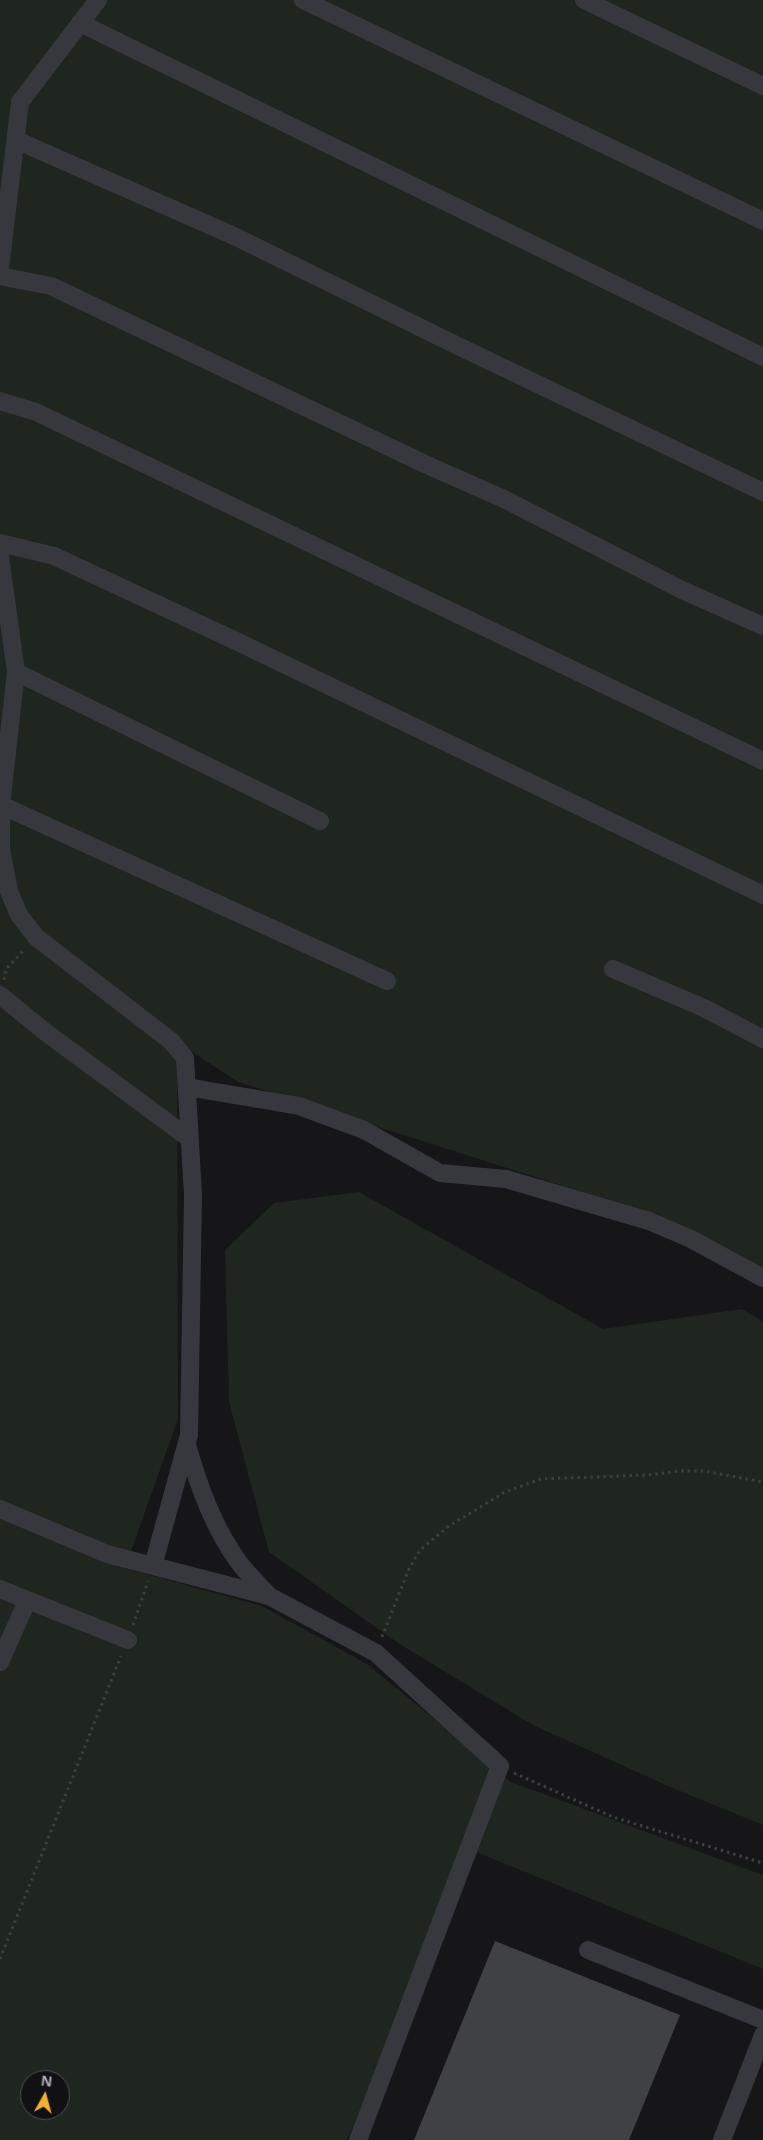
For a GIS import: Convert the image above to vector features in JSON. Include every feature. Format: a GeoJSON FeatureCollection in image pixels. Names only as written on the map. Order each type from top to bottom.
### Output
{"type":"FeatureCollection","features":[{"type":"Feature","properties":{"kind":"street"},"geometry":{"type":"LineString","coordinates":[[0,268],[20,102],[98,0]]}},
{"type":"Feature","properties":{"kind":"street"},"geometry":{"type":"LineString","coordinates":[[303,0],[763,221]]}},
{"type":"Feature","properties":{"kind":"street"},"geometry":{"type":"LineString","coordinates":[[584,0],[763,86]]}},
{"type":"Feature","properties":{"kind":"street"},"geometry":{"type":"LineString","coordinates":[[80,23],[763,357]]}},
{"type":"Feature","properties":{"kind":"street"},"geometry":{"type":"LineString","coordinates":[[16,140],[234,236],[763,492]]}},
{"type":"Feature","properties":{"kind":"street"},"geometry":{"type":"LineString","coordinates":[[0,276],[51,286],[427,465],[504,499],[682,590],[763,626]]}},
{"type":"Feature","properties":{"kind":"street"},"geometry":{"type":"LineString","coordinates":[[0,401],[36,412],[763,761]]}},
{"type":"Feature","properties":{"kind":"street"},"geometry":{"type":"LineString","coordinates":[[0,543],[54,556],[245,645],[763,895]]}},
{"type":"Feature","properties":{"kind":"street"},"geometry":{"type":"LineString","coordinates":[[0,561],[16,672],[0,805],[1,850],[8,891],[19,915],[36,937],[171,1041],[185,1058],[193,1195],[187,1445],[153,1566]]}},
{"type":"Feature","properties":{"kind":"street"},"geometry":{"type":"LineString","coordinates":[[16,672],[320,821]]}},
{"type":"Feature","properties":{"kind":"street"},"geometry":{"type":"LineString","coordinates":[[0,805],[386,981]]}},
{"type":"Feature","properties":{"kind":"street"},"geometry":{"type":"LineString","coordinates":[[613,970],[704,1008],[763,1039]]}},
{"type":"Feature","properties":{"kind":"street"},"geometry":{"type":"LineString","coordinates":[[1,996],[44,1031],[190,1139]]}},
{"type":"Feature","properties":{"kind":"street"},"geometry":{"type":"LineString","coordinates":[[188,1087],[299,1106],[364,1130],[440,1173],[506,1178],[648,1221],[691,1239],[763,1278]]}},
{"type":"Feature","properties":{"kind":"street"},"geometry":{"type":"LineString","coordinates":[[187,1445],[198,1482],[224,1539],[240,1564],[269,1596]]}},
{"type":"Feature","properties":{"kind":"street"},"geometry":{"type":"LineString","coordinates":[[0,1509],[107,1554],[269,1596],[376,1654],[500,1766],[358,2140]]}},
{"type":"Feature","properties":{"kind":"street"},"geometry":{"type":"LineString","coordinates":[[0,1589],[26,1601],[128,1640]]}},
{"type":"Feature","properties":{"kind":"street"},"geometry":{"type":"LineString","coordinates":[[0,1662],[26,1601]]}},
{"type":"Feature","properties":{"kind":"street"},"geometry":{"type":"LineString","coordinates":[[588,1950],[763,2020]]}},
{"type":"Feature","properties":{"kind":"street"},"geometry":{"type":"LineString","coordinates":[[722,2140],[763,2035]]}},
{"type":"Feature","properties":{"kind":"path"},"geometry":{"type":"LineString","coordinates":[[1,996],[6,969],[36,937]]}},
{"type":"Feature","properties":{"kind":"path"},"geometry":{"type":"LineString","coordinates":[[376,1654],[408,1571],[420,1550],[449,1526],[505,1492],[541,1480],[647,1475],[680,1471],[704,1471],[763,1482]]}},
{"type":"Feature","properties":{"kind":"path"},"geometry":{"type":"LineString","coordinates":[[0,1958],[128,1640],[153,1566]]}},
{"type":"Feature","properties":{"kind":"path"},"geometry":{"type":"LineString","coordinates":[[500,1766],[613,1816],[763,1863]]}},
{"type":"Feature","properties":{"kind":"shaded area"},"geometry":{"type":"Polygon","coordinates":[[[0,0],[763,0],[763,1270],[657,1216],[238,1082],[177,1042],[178,1419],[125,1568],[262,1606],[367,1664],[511,1782],[763,1875],[763,1969],[469,1849],[347,2140],[0,2140],[0,0]]]}},
{"type":"Feature","properties":{"kind":"shaded area"},"geometry":{"type":"Polygon","coordinates":[[[359,1192],[603,1329],[742,1309],[763,1322],[763,1825],[668,1786],[533,1725],[401,1645],[269,1552],[229,1402],[225,1250],[274,1203],[359,1192]]]}},
{"type":"Feature","properties":{"kind":"building"},"geometry":{"type":"Polygon","coordinates":[[[495,1941],[680,2015],[629,2140],[414,2140],[495,1941]]]}}]}
